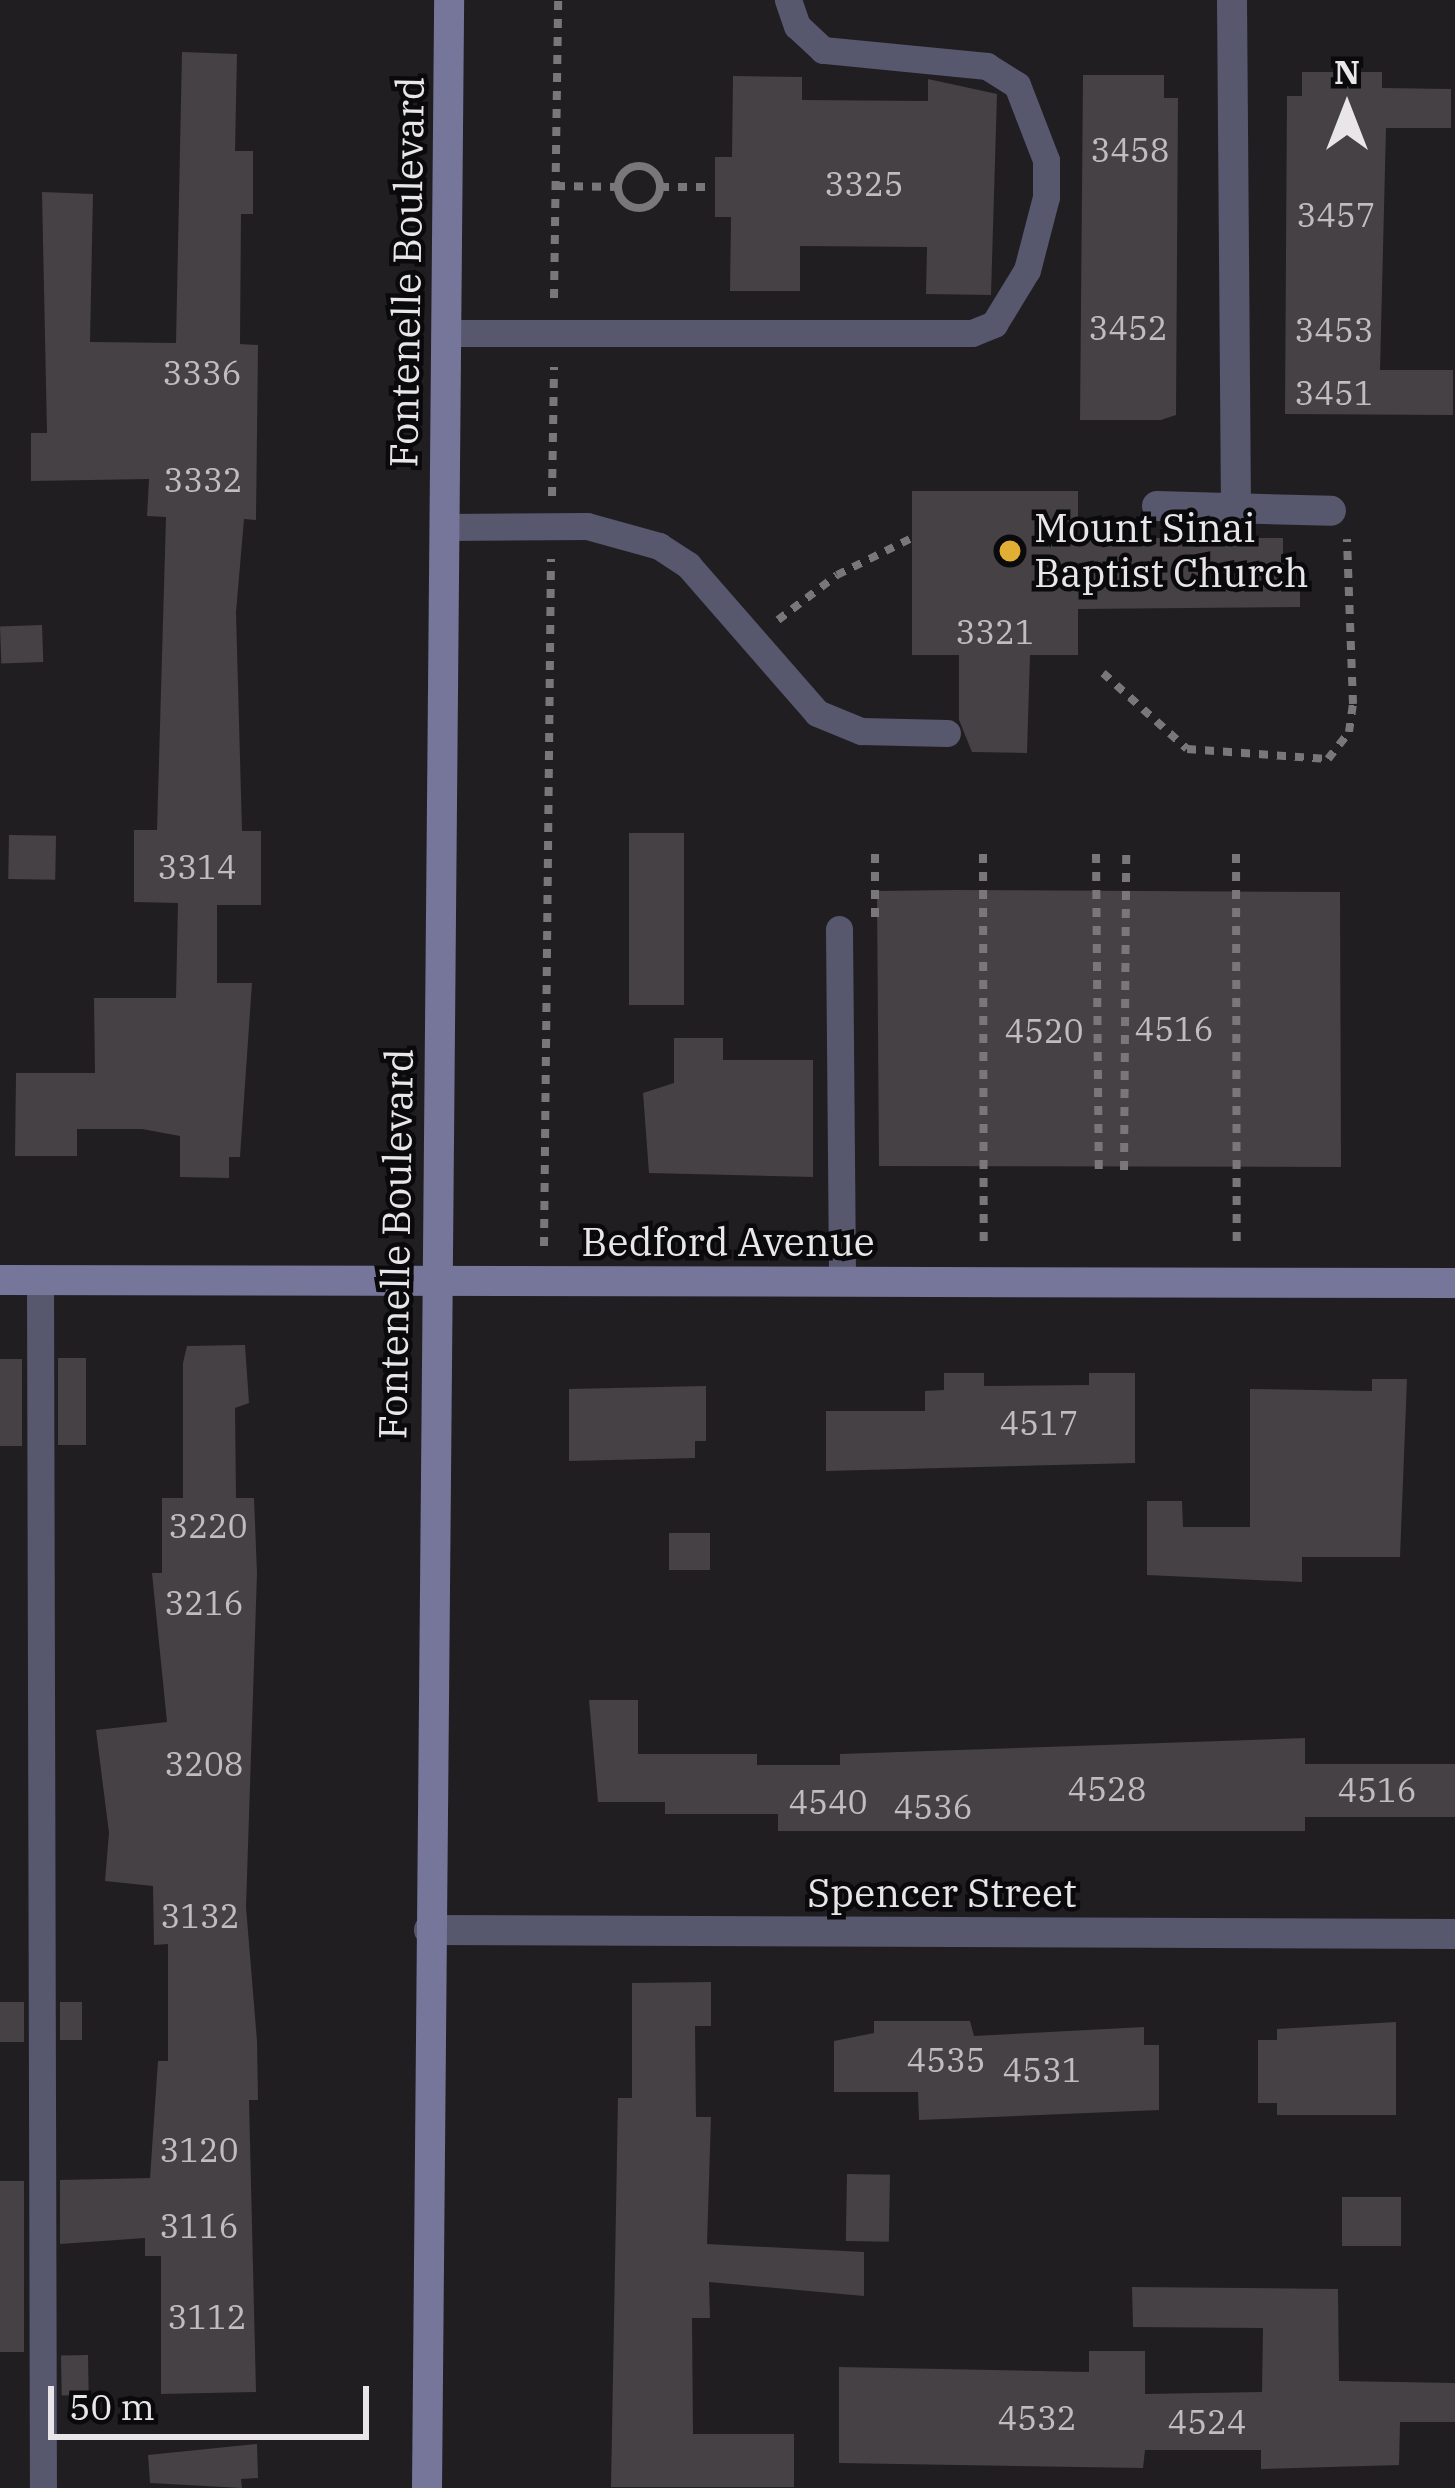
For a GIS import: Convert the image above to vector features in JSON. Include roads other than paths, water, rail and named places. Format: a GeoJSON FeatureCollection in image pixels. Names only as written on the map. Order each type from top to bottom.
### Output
{"type":"FeatureCollection","features":[{"type":"Feature","properties":{"kind":"main road","name":"Fontenelle Boulevard"},"geometry":{"type":"LineString","coordinates":[[427,2488],[434,1280],[449,0]]}},
{"type":"Feature","properties":{"kind":"main road","name":"Bedford Avenue"},"geometry":{"type":"LineString","coordinates":[[0,1280],[1455,1283]]}},
{"type":"Feature","properties":{"kind":"street"},"geometry":{"type":"LineString","coordinates":[[1232,0],[1236,505]]}},
{"type":"Feature","properties":{"kind":"street"},"geometry":{"type":"LineString","coordinates":[[1156,506],[1331,511]]}},
{"type":"Feature","properties":{"kind":"street","name":"Spencer Street"},"geometry":{"type":"LineString","coordinates":[[429,1930],[1455,1934]]}},
{"type":"Feature","properties":{"kind":"lane"},"geometry":{"type":"LineString","coordinates":[[446,333],[972,333],[1008,307],[1046,196],[1046,160],[1017,85],[987,66],[823,50],[797,26],[788,0]]}},
{"type":"Feature","properties":{"kind":"lane"},"geometry":{"type":"LineString","coordinates":[[443,527],[552,526],[659,546],[836,724],[947,733]]}},
{"type":"Feature","properties":{"kind":"lane"},"geometry":{"type":"LineString","coordinates":[[839,929],[842,1281]]}},
{"type":"Feature","properties":{"kind":"lane"},"geometry":{"type":"LineString","coordinates":[[40,1280],[43,2488]]}},
{"type":"Feature","properties":{"kind":"place","name":"Mount Sinai Baptist Church"},"geometry":{"type":"Point","coordinates":[1010,551]}}]}
